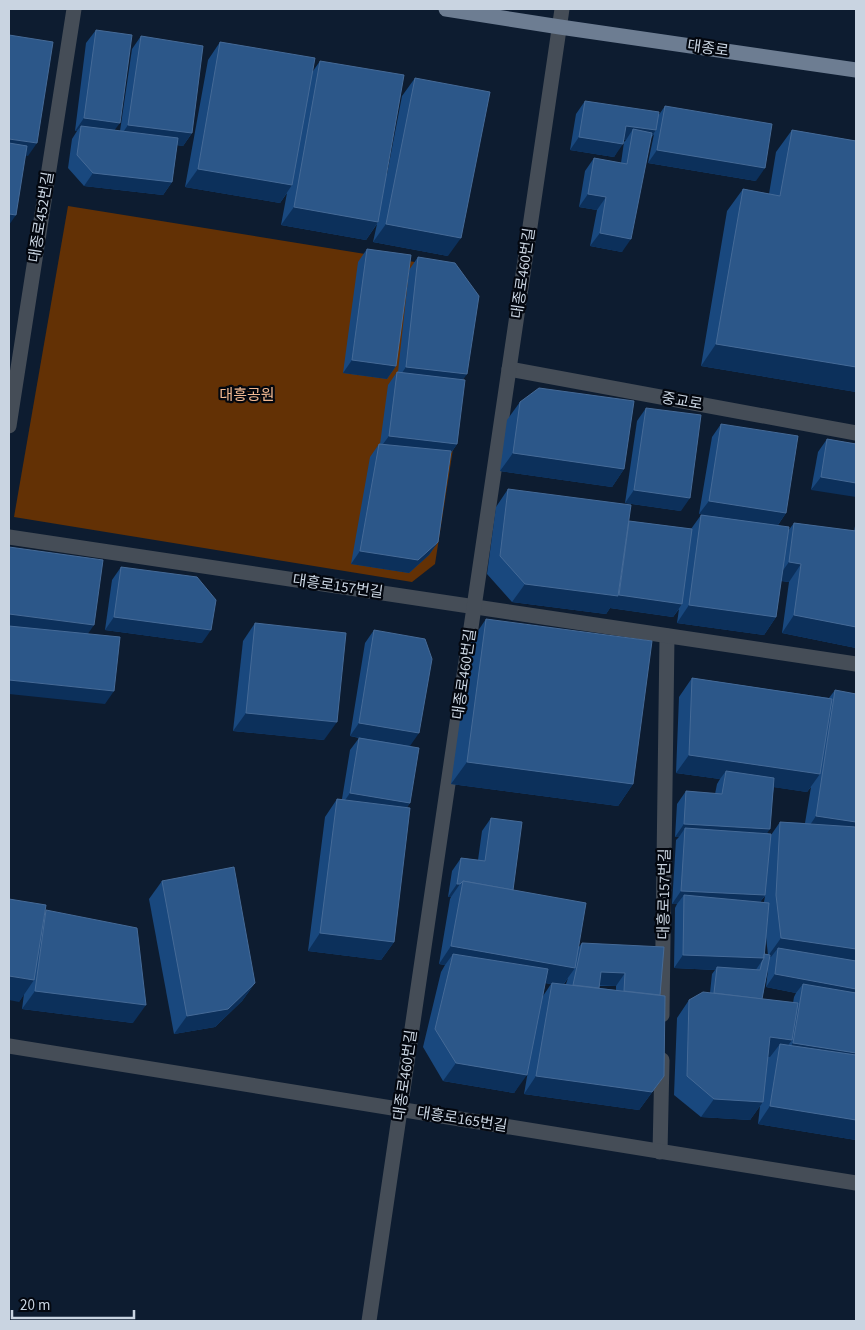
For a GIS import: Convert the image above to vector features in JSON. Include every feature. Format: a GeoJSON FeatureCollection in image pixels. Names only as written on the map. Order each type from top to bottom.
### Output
{"type":"FeatureCollection","features":[{"type":"Feature","properties":{"kind":"main road","name":"대종로"},"geometry":{"type":"LineString","coordinates":[[446,9],[856,70]]}},
{"type":"Feature","properties":{"kind":"street","name":"대종로452번길"},"geometry":{"type":"LineString","coordinates":[[9,426],[74,9]]}},
{"type":"Feature","properties":{"kind":"street"},"geometry":{"type":"LineString","coordinates":[[560,27],[562,9]]}},
{"type":"Feature","properties":{"kind":"street","name":"대종로460번길"},"geometry":{"type":"LineString","coordinates":[[369,1321],[560,27]]}},
{"type":"Feature","properties":{"kind":"street","name":"중교로"},"geometry":{"type":"LineString","coordinates":[[509,370],[856,433]]}},
{"type":"Feature","properties":{"kind":"street","name":"대흥로157번길"},"geometry":{"type":"LineString","coordinates":[[9,537],[856,664]]}},
{"type":"Feature","properties":{"kind":"street","name":"대흥로157번길"},"geometry":{"type":"LineString","coordinates":[[660,1152],[667,636]]}},
{"type":"Feature","properties":{"kind":"street","name":"대흥로165번길"},"geometry":{"type":"LineString","coordinates":[[9,1046],[856,1183]]}},
{"type":"Feature","properties":{"kind":"green space","name":"대흥공원"},"geometry":{"type":"Polygon","coordinates":[[[68,206],[458,269],[477,295],[435,564],[412,582],[14,517],[68,206]]]}},
{"type":"Feature","properties":{"kind":"building"},"geometry":{"type":"Polygon","coordinates":[[[96,30],[132,35],[120,123],[84,118],[96,30]]]}},
{"type":"Feature","properties":{"kind":"building"},"geometry":{"type":"Polygon","coordinates":[[[9,35],[53,42],[37,143],[9,139],[9,35]]]}},
{"type":"Feature","properties":{"kind":"building"},"geometry":{"type":"Polygon","coordinates":[[[141,36],[203,46],[192,133],[128,125],[141,36]]]}},
{"type":"Feature","properties":{"kind":"building"},"geometry":{"type":"Polygon","coordinates":[[[220,42],[315,58],[292,185],[198,169],[220,42]]]}},
{"type":"Feature","properties":{"kind":"building"},"geometry":{"type":"Polygon","coordinates":[[[320,61],[404,75],[378,222],[294,207],[320,61]]]}},
{"type":"Feature","properties":{"kind":"building"},"geometry":{"type":"Polygon","coordinates":[[[415,78],[490,92],[461,238],[386,224],[415,78]]]}},
{"type":"Feature","properties":{"kind":"building"},"geometry":{"type":"Polygon","coordinates":[[[585,101],[659,112],[656,130],[626,126],[623,144],[579,137],[585,101]]]}},
{"type":"Feature","properties":{"kind":"building"},"geometry":{"type":"Polygon","coordinates":[[[665,106],[772,124],[765,168],[657,150],[665,106]]]}},
{"type":"Feature","properties":{"kind":"building"},"geometry":{"type":"Polygon","coordinates":[[[81,126],[178,138],[172,182],[93,173],[77,155],[81,126]]]}},
{"type":"Feature","properties":{"kind":"building"},"geometry":{"type":"Polygon","coordinates":[[[633,129],[652,133],[631,239],[600,233],[606,197],[588,194],[594,158],[627,164],[633,129]]]}},
{"type":"Feature","properties":{"kind":"building"},"geometry":{"type":"Polygon","coordinates":[[[792,130],[856,141],[856,367],[716,344],[743,189],[780,196],[792,130]]]}},
{"type":"Feature","properties":{"kind":"building"},"geometry":{"type":"Polygon","coordinates":[[[9,143],[27,146],[16,215],[9,214],[9,143]]]}},
{"type":"Feature","properties":{"kind":"building"},"geometry":{"type":"Polygon","coordinates":[[[367,249],[411,255],[396,366],[352,360],[367,249]]]}},
{"type":"Feature","properties":{"kind":"building"},"geometry":{"type":"Polygon","coordinates":[[[418,257],[455,263],[479,296],[467,374],[406,367],[418,257]]]}},
{"type":"Feature","properties":{"kind":"building"},"geometry":{"type":"Polygon","coordinates":[[[397,372],[465,380],[457,444],[389,436],[397,372]]]}},
{"type":"Feature","properties":{"kind":"building"},"geometry":{"type":"Polygon","coordinates":[[[539,388],[634,401],[624,469],[513,453],[520,402],[539,388]]]}},
{"type":"Feature","properties":{"kind":"building"},"geometry":{"type":"Polygon","coordinates":[[[646,408],[701,415],[690,498],[634,490],[646,408]]]}},
{"type":"Feature","properties":{"kind":"building"},"geometry":{"type":"Polygon","coordinates":[[[721,424],[798,436],[786,513],[709,501],[721,424]]]}},
{"type":"Feature","properties":{"kind":"building"},"geometry":{"type":"Polygon","coordinates":[[[827,439],[856,444],[856,483],[821,477],[827,439]]]}},
{"type":"Feature","properties":{"kind":"building"},"geometry":{"type":"Polygon","coordinates":[[[379,444],[451,451],[438,542],[418,560],[360,551],[379,444]]]}},
{"type":"Feature","properties":{"kind":"building"},"geometry":{"type":"Polygon","coordinates":[[[508,489],[631,505],[618,596],[525,584],[500,556],[508,489]]]}},
{"type":"Feature","properties":{"kind":"building"},"geometry":{"type":"Polygon","coordinates":[[[701,515],[789,527],[776,617],[689,605],[701,515]]]}},
{"type":"Feature","properties":{"kind":"building"},"geometry":{"type":"Polygon","coordinates":[[[629,521],[692,529],[682,604],[619,595],[629,521]]]}},
{"type":"Feature","properties":{"kind":"building"},"geometry":{"type":"Polygon","coordinates":[[[794,523],[856,531],[856,627],[794,615],[801,564],[789,562],[794,523]]]}},
{"type":"Feature","properties":{"kind":"building"},"geometry":{"type":"Polygon","coordinates":[[[9,547],[103,560],[94,625],[9,614],[9,547]]]}},
{"type":"Feature","properties":{"kind":"building"},"geometry":{"type":"Polygon","coordinates":[[[121,567],[197,577],[216,600],[211,630],[114,617],[121,567]]]}},
{"type":"Feature","properties":{"kind":"building"},"geometry":{"type":"Polygon","coordinates":[[[486,619],[652,641],[633,784],[467,762],[486,619]]]}},
{"type":"Feature","properties":{"kind":"building"},"geometry":{"type":"Polygon","coordinates":[[[255,623],[346,633],[337,722],[246,713],[255,623]]]}},
{"type":"Feature","properties":{"kind":"building"},"geometry":{"type":"Polygon","coordinates":[[[9,626],[120,637],[114,691],[9,680],[9,626]]]}},
{"type":"Feature","properties":{"kind":"building"},"geometry":{"type":"Polygon","coordinates":[[[374,630],[425,639],[432,659],[419,733],[359,723],[374,630]]]}},
{"type":"Feature","properties":{"kind":"building"},"geometry":{"type":"Polygon","coordinates":[[[692,678],[832,699],[820,774],[689,755],[692,678]]]}},
{"type":"Feature","properties":{"kind":"building"},"geometry":{"type":"Polygon","coordinates":[[[835,690],[856,694],[856,822],[816,816],[835,690]]]}},
{"type":"Feature","properties":{"kind":"building"},"geometry":{"type":"Polygon","coordinates":[[[359,738],[419,748],[410,803],[350,793],[359,738]]]}},
{"type":"Feature","properties":{"kind":"building"},"geometry":{"type":"Polygon","coordinates":[[[726,771],[774,778],[770,829],[684,824],[686,791],[722,794],[726,771]]]}},
{"type":"Feature","properties":{"kind":"building"},"geometry":{"type":"Polygon","coordinates":[[[337,799],[410,808],[394,942],[320,933],[337,799]]]}},
{"type":"Feature","properties":{"kind":"building"},"geometry":{"type":"Polygon","coordinates":[[[491,818],[522,822],[513,890],[463,881],[457,884],[461,858],[485,861],[491,818]]]}},
{"type":"Feature","properties":{"kind":"building"},"geometry":{"type":"Polygon","coordinates":[[[780,822],[856,827],[856,949],[781,938],[776,895],[780,822]]]}},
{"type":"Feature","properties":{"kind":"building"},"geometry":{"type":"Polygon","coordinates":[[[685,828],[771,834],[765,895],[681,891],[685,828]]]}},
{"type":"Feature","properties":{"kind":"building"},"geometry":{"type":"Polygon","coordinates":[[[234,867],[255,983],[228,1009],[187,1016],[162,881],[234,867]]]}},
{"type":"Feature","properties":{"kind":"building"},"geometry":{"type":"Polygon","coordinates":[[[463,881],[586,903],[575,968],[451,946],[463,881]]]}},
{"type":"Feature","properties":{"kind":"building"},"geometry":{"type":"Polygon","coordinates":[[[684,895],[769,903],[764,958],[683,955],[684,895]]]}},
{"type":"Feature","properties":{"kind":"building"},"geometry":{"type":"Polygon","coordinates":[[[9,899],[46,905],[34,980],[9,976],[9,899]]]}},
{"type":"Feature","properties":{"kind":"building"},"geometry":{"type":"Polygon","coordinates":[[[46,910],[137,928],[146,1005],[35,991],[46,910]]]}},
{"type":"Feature","properties":{"kind":"building"},"geometry":{"type":"Polygon","coordinates":[[[582,943],[664,947],[660,995],[624,991],[625,973],[601,972],[599,988],[573,985],[582,943]]]}},
{"type":"Feature","properties":{"kind":"building"},"geometry":{"type":"Polygon","coordinates":[[[778,948],[856,961],[856,989],[775,974],[778,948]]]}},
{"type":"Feature","properties":{"kind":"building"},"geometry":{"type":"Polygon","coordinates":[[[453,954],[548,969],[527,1075],[456,1063],[435,1029],[453,954]]]}},
{"type":"Feature","properties":{"kind":"building"},"geometry":{"type":"Polygon","coordinates":[[[764,954],[770,955],[762,999],[714,993],[717,967],[760,970],[764,954]]]}},
{"type":"Feature","properties":{"kind":"building"},"geometry":{"type":"Polygon","coordinates":[[[552,983],[665,996],[664,1076],[652,1092],[536,1076],[552,983]]]}},
{"type":"Feature","properties":{"kind":"building"},"geometry":{"type":"Polygon","coordinates":[[[803,984],[856,993],[856,1053],[793,1043],[803,984]]]}},
{"type":"Feature","properties":{"kind":"building"},"geometry":{"type":"Polygon","coordinates":[[[703,992],[798,1003],[792,1040],[770,1037],[763,1102],[714,1099],[687,1076],[689,1000],[703,992]]]}},
{"type":"Feature","properties":{"kind":"building"},"geometry":{"type":"Polygon","coordinates":[[[780,1044],[856,1055],[856,1120],[770,1106],[780,1044]]]}}]}
